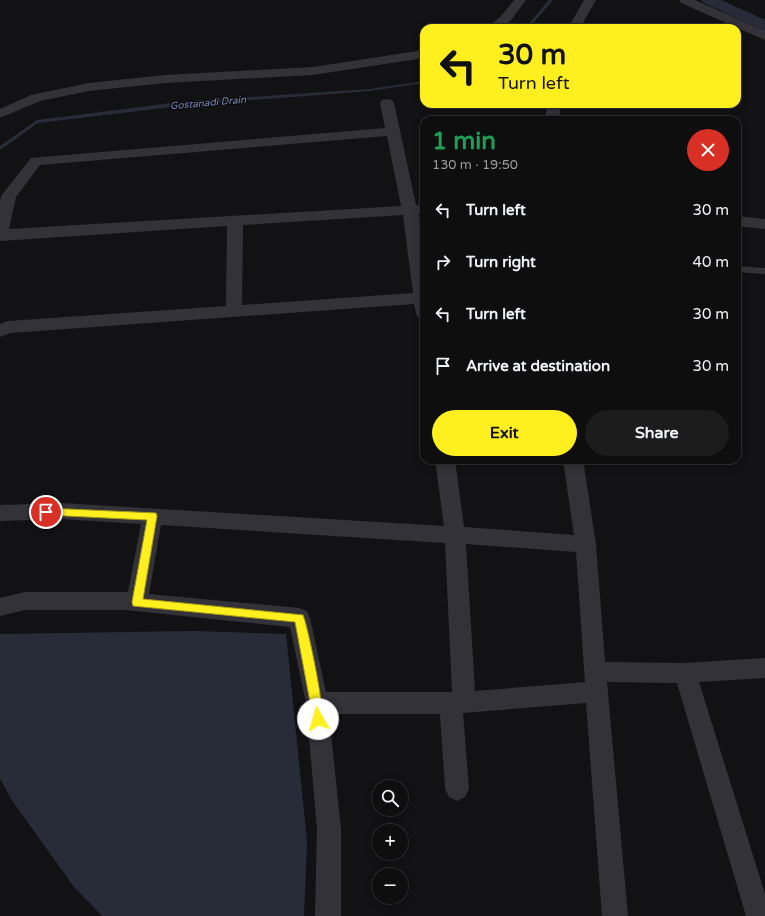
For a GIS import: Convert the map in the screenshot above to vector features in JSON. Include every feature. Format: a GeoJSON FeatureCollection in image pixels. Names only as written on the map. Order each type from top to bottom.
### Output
{"type":"FeatureCollection","features":[{"type":"Feature","properties":{"kind":"street"},"geometry":{"type":"LineString","coordinates":[[499,24],[507,17],[520,0]]}},
{"type":"Feature","properties":{"kind":"street"},"geometry":{"type":"LineString","coordinates":[[576,24],[590,0]]}},
{"type":"Feature","properties":{"kind":"street"},"geometry":{"type":"LineString","coordinates":[[685,0],[738,24]]}},
{"type":"Feature","properties":{"kind":"street"},"geometry":{"type":"LineString","coordinates":[[741,25],[765,36]]}},
{"type":"Feature","properties":{"kind":"street"},"geometry":{"type":"LineString","coordinates":[[0,114],[36,98],[89,87],[165,79],[313,71],[420,55]]}},
{"type":"Feature","properties":{"kind":"street"},"geometry":{"type":"LineString","coordinates":[[387,104],[417,209],[420,256]]}},
{"type":"Feature","properties":{"kind":"street"},"geometry":{"type":"LineString","coordinates":[[394,131],[36,161],[9,196],[0,236],[417,209]]}},
{"type":"Feature","properties":{"kind":"street"},"geometry":{"type":"LineString","coordinates":[[234,311],[235,221]]}},
{"type":"Feature","properties":{"kind":"street"},"geometry":{"type":"LineString","coordinates":[[741,221],[765,224]]}},
{"type":"Feature","properties":{"kind":"street"},"geometry":{"type":"LineString","coordinates":[[0,331],[8,327],[234,311],[420,303]]}},
{"type":"Feature","properties":{"kind":"street"},"geometry":{"type":"LineString","coordinates":[[446,464],[455,535],[458,703],[457,790]]}},
{"type":"Feature","properties":{"kind":"street"},"geometry":{"type":"LineString","coordinates":[[574,464],[586,544],[615,916]]}},
{"type":"Feature","properties":{"kind":"street"},"geometry":{"type":"LineString","coordinates":[[0,513],[61,511],[586,544]]}},
{"type":"Feature","properties":{"kind":"street"},"geometry":{"type":"LineString","coordinates":[[137,602],[152,516]]}},
{"type":"Feature","properties":{"kind":"street"},"geometry":{"type":"LineString","coordinates":[[0,607],[25,602],[137,602],[299,618],[317,703],[330,830],[328,916]]}},
{"type":"Feature","properties":{"kind":"street"},"geometry":{"type":"LineString","coordinates":[[317,703],[458,703],[596,682],[685,673],[765,668]]}},
{"type":"Feature","properties":{"kind":"street"},"geometry":{"type":"LineString","coordinates":[[685,673],[759,916]]}},
{"type":"Feature","properties":{"kind":"lane"},"geometry":{"type":"LineString","coordinates":[[741,269],[765,271]]}},
{"type":"Feature","properties":{"kind":"water"},"geometry":{"type":"Polygon","coordinates":[[[194,631],[286,634],[307,841],[304,916],[102,916],[74,887],[11,799],[0,778],[0,634],[194,631]]]}},
{"type":"Feature","properties":{"kind":"waterway","name":"Gostanadi Drain"},"geometry":{"type":"LineString","coordinates":[[530,24],[551,0]]}},
{"type":"Feature","properties":{"kind":"waterway"},"geometry":{"type":"LineString","coordinates":[[709,0],[765,26]]}},
{"type":"Feature","properties":{"kind":"waterway","name":"Gostanadi Drain"},"geometry":{"type":"LineString","coordinates":[[0,148],[37,122],[188,103],[370,90],[420,83]]}},
{"type":"Feature","properties":{"kind":"route"},"geometry":{"type":"LineString","coordinates":[[46,512],[61,511],[152,516],[137,602],[299,618],[317,703],[318,719]]}}]}
